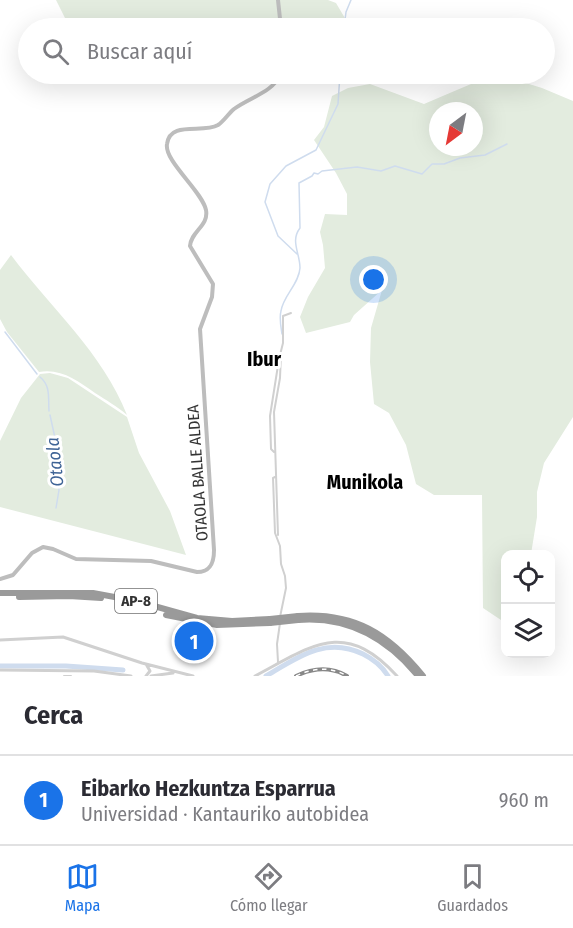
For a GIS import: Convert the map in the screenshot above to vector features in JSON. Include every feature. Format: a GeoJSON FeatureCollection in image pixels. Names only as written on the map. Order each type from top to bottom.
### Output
{"type":"FeatureCollection","features":[{"type":"Feature","properties":{"kind":"highway","name":"AP-8"},"geometry":{"type":"LineString","coordinates":[[0,595],[94,597],[122,602],[181,619],[234,626],[315,615],[339,618],[367,627],[396,646],[423,676]]}},
{"type":"Feature","properties":{"kind":"highway","name":"AP-8"},"geometry":{"type":"LineString","coordinates":[[298,618],[337,622],[366,631],[393,649],[418,676]]}},
{"type":"Feature","properties":{"kind":"main road"},"geometry":{"type":"LineString","coordinates":[[279,0],[280,18]]}},
{"type":"Feature","properties":{"kind":"main road","name":"OTAOLA BALLE ALDEA"},"geometry":{"type":"LineString","coordinates":[[0,579],[13,575],[32,553],[43,548],[53,549],[76,559],[151,561],[197,572],[203,572],[212,566],[214,550],[200,329],[212,297],[213,284],[190,246],[193,234],[206,220],[206,208],[167,153],[167,144],[170,135],[176,130],[208,128],[217,125],[232,111],[273,84]]}},
{"type":"Feature","properties":{"kind":"street"},"geometry":{"type":"LineString","coordinates":[[278,664],[277,644],[286,588],[278,537],[275,533],[274,412],[280,378],[283,316],[291,313]]}},
{"type":"Feature","properties":{"kind":"street"},"geometry":{"type":"LineString","coordinates":[[0,640],[63,637],[146,664],[193,676]]}},
{"type":"Feature","properties":{"kind":"street"},"geometry":{"type":"LineString","coordinates":[[252,671],[256,676],[318,645],[347,643],[356,644],[377,656],[396,676]]}},
{"type":"Feature","properties":{"kind":"street"},"geometry":{"type":"LineString","coordinates":[[146,664],[150,671],[146,676]]}},
{"type":"Feature","properties":{"kind":"street"},"geometry":{"type":"LineString","coordinates":[[0,670],[94,671],[131,676]]}},
{"type":"Feature","properties":{"kind":"street"},"geometry":{"type":"LineString","coordinates":[[151,676],[171,673],[193,676]]}},
{"type":"Feature","properties":{"kind":"street"},"geometry":{"type":"LineString","coordinates":[[64,676],[71,676]]}},
{"type":"Feature","properties":{"kind":"shaded area"},"geometry":{"type":"Polygon","coordinates":[[[56,0],[328,0],[336,3],[345,18],[65,18],[56,0]]]}},
{"type":"Feature","properties":{"kind":"shaded area"},"geometry":{"type":"Polygon","coordinates":[[[370,84],[424,104],[471,84],[529,84],[573,101],[573,417],[544,463],[537,492],[537,517],[532,550],[501,550],[501,620],[483,608],[482,495],[434,495],[416,484],[406,445],[389,413],[374,404],[370,362],[371,328],[382,290],[354,315],[350,322],[306,333],[300,317],[308,297],[325,268],[320,232],[325,214],[347,215],[347,194],[314,140],[324,127],[332,96],[348,88],[370,84]]]}},
{"type":"Feature","properties":{"kind":"shaded area"},"geometry":{"type":"Polygon","coordinates":[[[11,255],[90,351],[117,392],[127,415],[69,376],[55,372],[39,372],[7,332],[0,319],[0,270],[11,255]]]}},
{"type":"Feature","properties":{"kind":"shaded area"},"geometry":{"type":"Polygon","coordinates":[[[50,373],[68,378],[127,417],[139,453],[170,511],[186,555],[0,507],[0,441],[21,398],[40,374],[50,373]]]}},
{"type":"Feature","properties":{"kind":"waterway"},"geometry":{"type":"LineString","coordinates":[[345,18],[351,0]]}},
{"type":"Feature","properties":{"kind":"waterway"},"geometry":{"type":"LineString","coordinates":[[297,254],[278,236],[265,202],[270,184],[286,166],[316,150],[338,104],[339,84]]}},
{"type":"Feature","properties":{"kind":"waterway"},"geometry":{"type":"LineString","coordinates":[[282,334],[280,317],[282,306],[297,279],[300,268],[296,242],[300,228],[299,183],[314,173],[357,167],[381,171],[395,166],[422,174],[432,164],[444,164],[460,158],[485,155],[507,144]]}},
{"type":"Feature","properties":{"kind":"waterway","name":"Otaola"},"geometry":{"type":"LineString","coordinates":[[5,332],[37,374]]}},
{"type":"Feature","properties":{"kind":"waterway","name":"Otaola"},"geometry":{"type":"LineString","coordinates":[[40,377],[46,384],[49,411]]}},
{"type":"Feature","properties":{"kind":"waterway","name":"Otaola"},"geometry":{"type":"LineString","coordinates":[[50,415],[55,438],[59,490],[56,508]]}},
{"type":"Feature","properties":{"kind":"waterway"},"geometry":{"type":"LineString","coordinates":[[266,676],[313,651],[337,647],[350,649],[367,656],[388,676]]}},
{"type":"Feature","properties":{"kind":"waterway"},"geometry":{"type":"LineString","coordinates":[[0,666],[66,666],[123,670]]}},
{"type":"Feature","properties":{"kind":"railway"},"geometry":{"type":"LineString","coordinates":[[296,676],[322,669],[347,676]]}},
{"type":"Feature","properties":{"kind":"place","name":"Eibarko Hezkuntza Esparrua"},"geometry":{"type":"Point","coordinates":[194,641]}},
{"type":"Feature","properties":{"kind":"district","name":"Ibur"},"geometry":{"type":"Point","coordinates":[264,359]}},
{"type":"Feature","properties":{"kind":"district","name":"Munikola"},"geometry":{"type":"Point","coordinates":[365,482]}}]}
